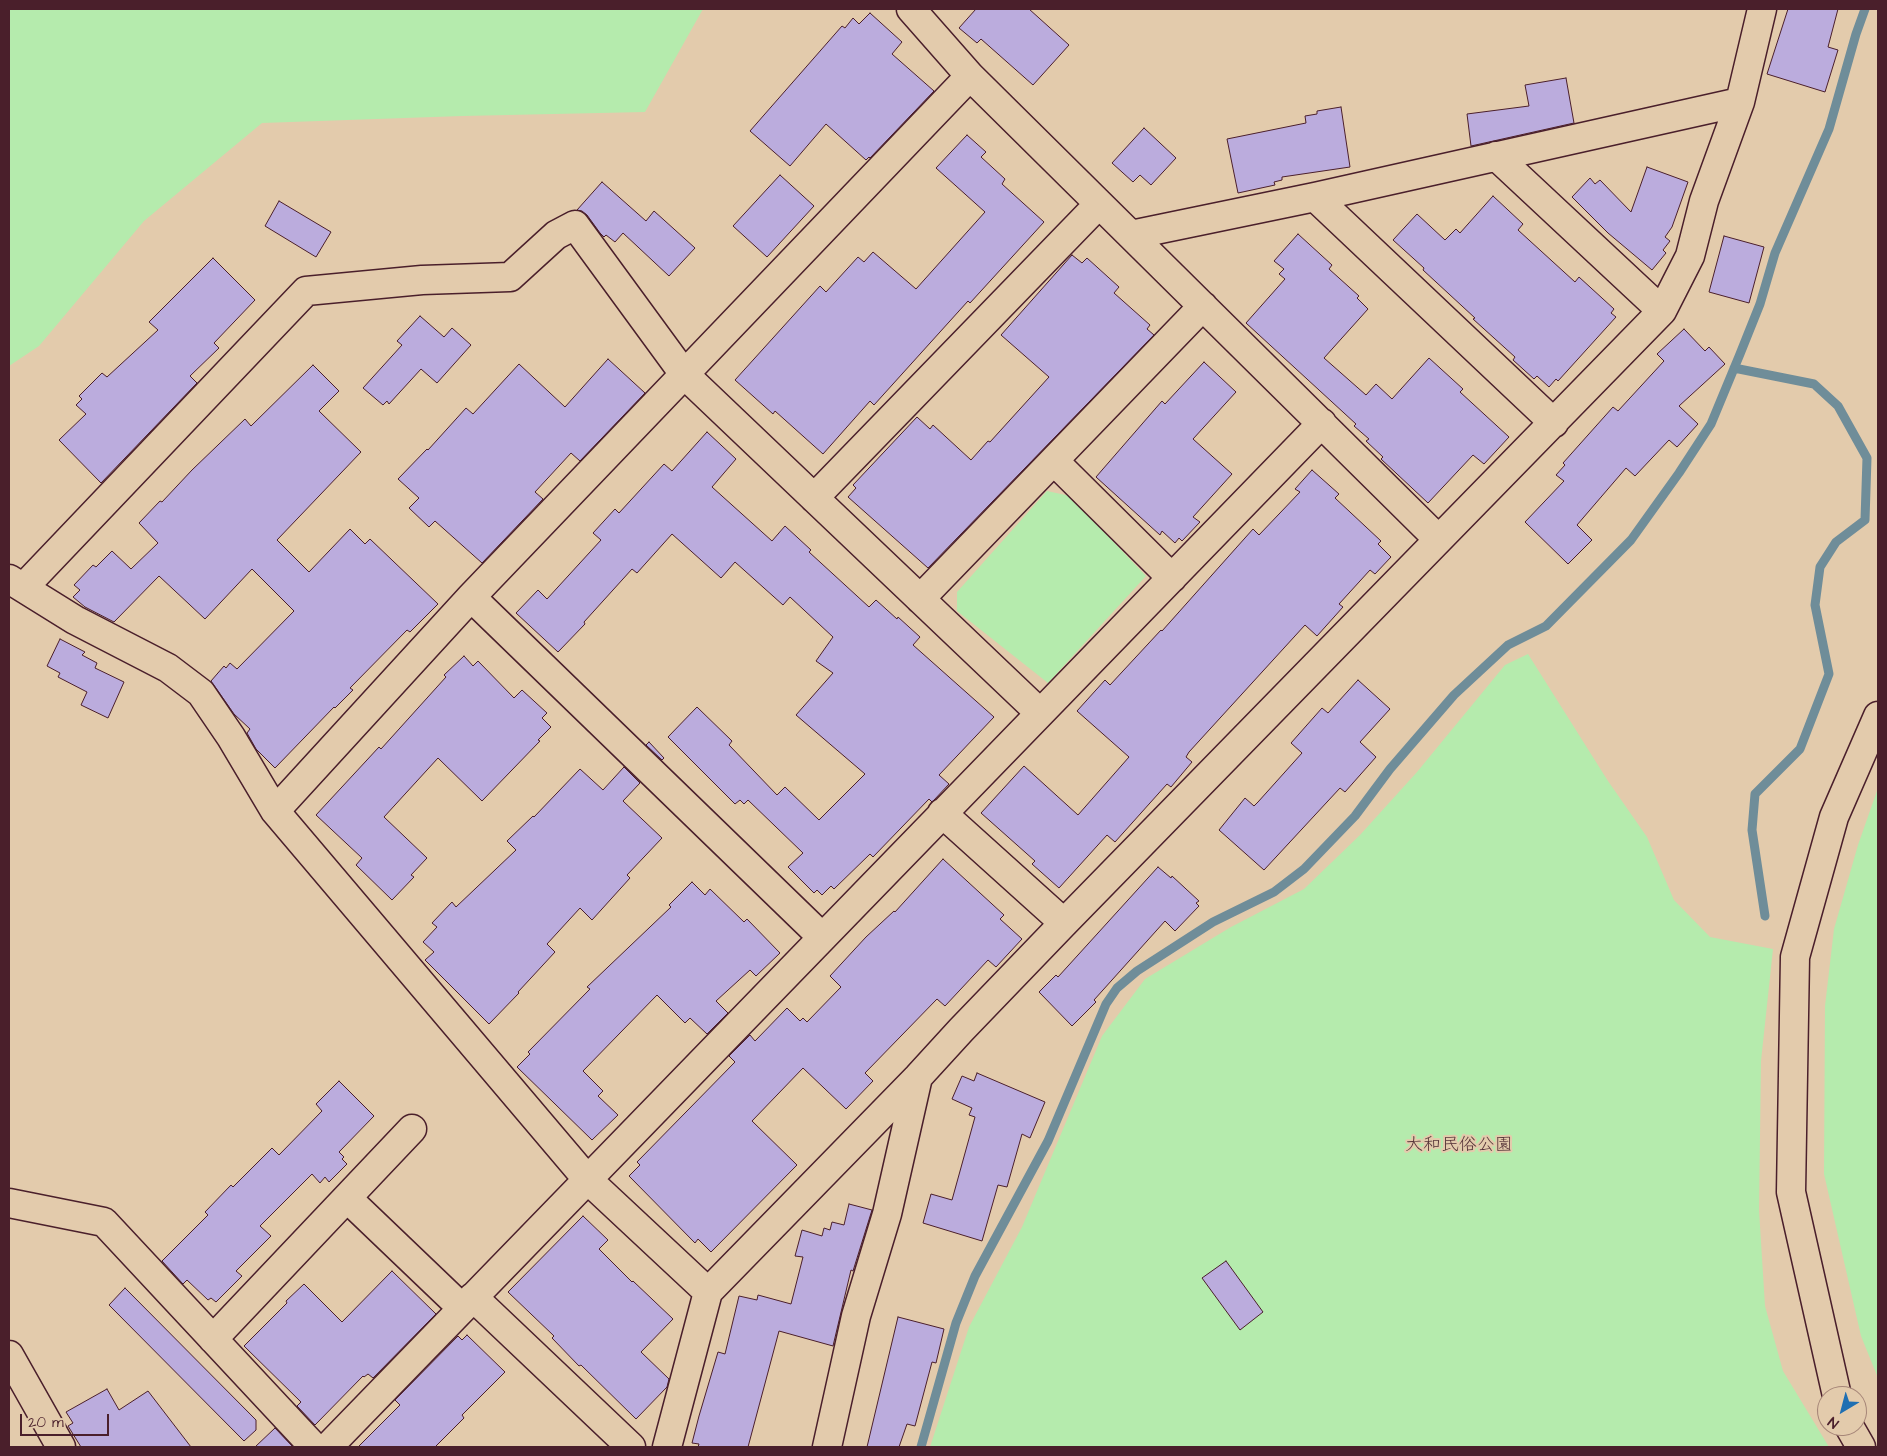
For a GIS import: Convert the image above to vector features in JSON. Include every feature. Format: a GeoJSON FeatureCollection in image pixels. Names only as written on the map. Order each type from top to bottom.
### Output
{"type":"FeatureCollection","features":[{"type":"Feature","properties":{"kind":"street"},"geometry":{"type":"LineString","coordinates":[[911,9],[970,76],[1438,539]]}},
{"type":"Feature","properties":{"kind":"street"},"geometry":{"type":"LineString","coordinates":[[667,1447],[708,1292],[918,1077],[1064,922],[1662,311],[1690,256],[1704,201],[1740,102],[1762,9]]}},
{"type":"Feature","properties":{"kind":"street"},"geometry":{"type":"LineString","coordinates":[[275,811],[471,597],[970,76]]}},
{"type":"Feature","properties":{"kind":"street"},"geometry":{"type":"LineString","coordinates":[[1131,236],[1740,102]]}},
{"type":"Feature","properties":{"kind":"street"},"geometry":{"type":"LineString","coordinates":[[1496,156],[1662,311]]}},
{"type":"Feature","properties":{"kind":"street"},"geometry":{"type":"LineString","coordinates":[[1315,197],[1554,423]]}},
{"type":"Feature","properties":{"kind":"street"},"geometry":{"type":"LineString","coordinates":[[814,498],[1099,204]]}},
{"type":"Feature","properties":{"kind":"street"},"geometry":{"type":"LineString","coordinates":[[708,1292],[587,1179],[275,811],[231,737],[201,693],[168,668],[75,620],[16,583],[306,291],[422,280],[510,277],[556,236],[574,225],[684,374],[1040,713]]}},
{"type":"Feature","properties":{"kind":"street"},"geometry":{"type":"LineString","coordinates":[[920,599],[1203,306]]}},
{"type":"Feature","properties":{"kind":"street"},"geometry":{"type":"LineString","coordinates":[[328,1447],[1322,423]]}},
{"type":"Feature","properties":{"kind":"street"},"geometry":{"type":"LineString","coordinates":[[1054,461],[1172,578]]}},
{"type":"Feature","properties":{"kind":"street"},"geometry":{"type":"LineString","coordinates":[[471,597],[822,937]]}},
{"type":"Feature","properties":{"kind":"street"},"geometry":{"type":"LineString","coordinates":[[1835,1386],[1791,1192],[1795,957],[1834,817],[1878,716]]}},
{"type":"Feature","properties":{"kind":"street"},"geometry":{"type":"LineString","coordinates":[[942,813],[1064,922]]}},
{"type":"Feature","properties":{"kind":"street"},"geometry":{"type":"LineString","coordinates":[[827,1447],[856,1316],[887,1214],[918,1077]]}},
{"type":"Feature","properties":{"kind":"street"},"geometry":{"type":"LineString","coordinates":[[214,1339],[412,1129]]}},
{"type":"Feature","properties":{"kind":"street"},"geometry":{"type":"LineString","coordinates":[[347,1198],[631,1447]]}},
{"type":"Feature","properties":{"kind":"street"},"geometry":{"type":"LineString","coordinates":[[9,1203],[104,1222],[314,1447]]}},
{"type":"Feature","properties":{"kind":"street"},"geometry":{"type":"LineString","coordinates":[[9,1354],[61,1447]]}},
{"type":"Feature","properties":{"kind":"street"},"geometry":{"type":"LineString","coordinates":[[1855,1436],[1861,1447]]}},
{"type":"Feature","properties":{"kind":"green space"},"geometry":{"type":"Polygon","coordinates":[[[9,9],[703,9],[645,112],[262,123],[144,221],[39,346],[9,366],[9,9]]]}},
{"type":"Feature","properties":{"kind":"green space"},"geometry":{"type":"Polygon","coordinates":[[[1047,491],[1070,496],[1146,576],[1048,683],[957,611],[957,592],[1047,491]]]}},
{"type":"Feature","properties":{"kind":"green space","name":"大和民俗公園"},"geometry":{"type":"Polygon","coordinates":[[[1528,654],[1608,781],[1647,837],[1674,900],[1710,937],[1773,949],[1761,1061],[1759,1210],[1765,1306],[1783,1371],[1817,1427],[1817,1436],[1822,1436],[1829,1447],[930,1447],[969,1327],[1022,1227],[1102,1036],[1145,979],[1231,927],[1304,889],[1360,835],[1417,772],[1505,665],[1528,654]]]}},
{"type":"Feature","properties":{"kind":"green space"},"geometry":{"type":"Polygon","coordinates":[[[1878,788],[1878,1378],[1861,1336],[1824,1174],[1825,1006],[1834,929],[1858,845],[1878,788]]]}},
{"type":"Feature","properties":{"kind":"building"},"geometry":{"type":"Polygon","coordinates":[[[976,9],[1029,9],[1069,45],[1033,85],[981,39],[977,43],[959,28],[976,9]]]}},
{"type":"Feature","properties":{"kind":"building"},"geometry":{"type":"Polygon","coordinates":[[[1788,9],[1838,9],[1828,47],[1838,50],[1825,92],[1767,74],[1788,9]]]}},
{"type":"Feature","properties":{"kind":"building"},"geometry":{"type":"Polygon","coordinates":[[[870,13],[902,42],[892,54],[934,91],[870,158],[866,160],[826,124],[790,166],[750,131],[842,26],[845,28],[853,18],[859,24],[870,13]]]}},
{"type":"Feature","properties":{"kind":"building"},"geometry":{"type":"Polygon","coordinates":[[[1566,78],[1574,123],[1471,146],[1467,114],[1529,106],[1525,85],[1566,78]]]}},
{"type":"Feature","properties":{"kind":"building"},"geometry":{"type":"Polygon","coordinates":[[[1341,107],[1350,167],[1282,177],[1282,180],[1274,182],[1275,185],[1238,193],[1227,139],[1306,123],[1305,116],[1317,114],[1317,111],[1341,107]]]}},
{"type":"Feature","properties":{"kind":"building"},"geometry":{"type":"Polygon","coordinates":[[[1144,128],[1176,158],[1151,185],[1140,175],[1133,182],[1112,163],[1144,128]]]}},
{"type":"Feature","properties":{"kind":"building"},"geometry":{"type":"Polygon","coordinates":[[[967,135],[986,152],[981,157],[1005,179],[1002,184],[1044,222],[970,303],[968,301],[874,405],[870,401],[823,454],[775,411],[773,414],[735,380],[820,286],[826,292],[858,257],[864,262],[873,252],[916,289],[985,212],[936,168],[967,135]]]}},
{"type":"Feature","properties":{"kind":"building"},"geometry":{"type":"Polygon","coordinates":[[[1647,167],[1688,182],[1672,227],[1665,237],[1670,241],[1663,250],[1666,253],[1652,270],[1608,233],[1572,197],[1590,178],[1595,184],[1600,180],[1631,212],[1647,167]]]}},
{"type":"Feature","properties":{"kind":"building"},"geometry":{"type":"Polygon","coordinates":[[[780,175],[814,206],[767,257],[733,226],[780,175]]]}},
{"type":"Feature","properties":{"kind":"building"},"geometry":{"type":"Polygon","coordinates":[[[602,182],[646,221],[654,211],[695,248],[669,276],[623,233],[615,242],[606,235],[604,237],[587,215],[577,210],[602,182]]]}},
{"type":"Feature","properties":{"kind":"building"},"geometry":{"type":"Polygon","coordinates":[[[1493,196],[1523,224],[1518,230],[1575,282],[1579,277],[1614,309],[1611,313],[1616,317],[1558,381],[1556,379],[1549,387],[1537,376],[1534,379],[1513,360],[1515,357],[1473,319],[1475,318],[1393,240],[1417,214],[1445,240],[1456,229],[1460,233],[1493,196]]]}},
{"type":"Feature","properties":{"kind":"building"},"geometry":{"type":"Polygon","coordinates":[[[279,201],[331,232],[316,257],[265,226],[279,201]]]}},
{"type":"Feature","properties":{"kind":"building"},"geometry":{"type":"Polygon","coordinates":[[[1298,234],[1332,265],[1329,269],[1359,296],[1357,298],[1368,309],[1324,358],[1366,395],[1376,384],[1392,399],[1429,358],[1463,389],[1460,392],[1509,437],[1484,464],[1473,455],[1428,503],[1381,459],[1383,457],[1366,441],[1369,439],[1354,426],[1356,424],[1246,323],[1285,279],[1279,274],[1284,269],[1274,261],[1298,234]]]}},
{"type":"Feature","properties":{"kind":"building"},"geometry":{"type":"Polygon","coordinates":[[[1724,236],[1764,247],[1749,303],[1709,292],[1724,236]]]}},
{"type":"Feature","properties":{"kind":"building"},"geometry":{"type":"Polygon","coordinates":[[[1072,255],[1082,263],[1087,258],[1119,287],[1114,293],[1150,325],[1147,329],[1154,335],[928,568],[848,497],[856,488],[853,485],[917,417],[930,429],[933,425],[971,460],[988,441],[990,442],[1049,377],[1001,335],[1072,255]]]}},
{"type":"Feature","properties":{"kind":"building"},"geometry":{"type":"Polygon","coordinates":[[[213,258],[255,300],[214,343],[219,348],[190,376],[197,383],[101,483],[59,440],[86,414],[76,405],[82,399],[79,396],[102,373],[107,377],[158,330],[149,322],[213,258]]]}},
{"type":"Feature","properties":{"kind":"building"},"geometry":{"type":"Polygon","coordinates":[[[420,316],[444,337],[452,328],[471,345],[437,383],[421,369],[389,404],[387,401],[383,405],[363,388],[402,345],[397,341],[420,316]]]}},
{"type":"Feature","properties":{"kind":"building"},"geometry":{"type":"Polygon","coordinates":[[[1684,329],[1705,351],[1709,347],[1725,364],[1679,406],[1698,424],[1677,447],[1669,440],[1635,476],[1626,468],[1577,525],[1592,540],[1568,564],[1525,522],[1564,481],[1556,475],[1565,465],[1563,463],[1613,407],[1618,411],[1664,361],[1657,354],[1684,329]]]}},
{"type":"Feature","properties":{"kind":"building"},"geometry":{"type":"Polygon","coordinates":[[[608,359],[645,393],[580,461],[571,453],[535,492],[543,499],[482,563],[435,521],[429,527],[409,508],[419,498],[398,479],[428,450],[466,408],[473,414],[519,364],[565,407],[608,359]]]}},
{"type":"Feature","properties":{"kind":"building"},"geometry":{"type":"Polygon","coordinates":[[[1204,362],[1236,392],[1193,439],[1232,474],[1193,517],[1200,522],[1182,541],[1179,538],[1175,543],[1162,531],[1160,535],[1096,477],[1162,401],[1165,404],[1204,362]]]}},
{"type":"Feature","properties":{"kind":"building"},"geometry":{"type":"Polygon","coordinates":[[[313,365],[339,391],[319,411],[361,452],[277,540],[309,572],[350,529],[365,544],[370,539],[438,604],[410,632],[407,630],[350,688],[353,690],[275,768],[256,749],[247,733],[250,729],[234,714],[211,681],[224,666],[226,668],[230,663],[237,669],[294,611],[252,569],[205,619],[159,576],[114,622],[85,607],[73,597],[80,590],[74,585],[93,565],[96,567],[112,551],[131,569],[158,543],[139,523],[245,419],[251,426],[313,365]]]}},
{"type":"Feature","properties":{"kind":"building"},"geometry":{"type":"Polygon","coordinates":[[[707,432],[736,459],[712,487],[772,541],[785,526],[811,550],[809,552],[869,607],[876,600],[897,619],[898,617],[920,637],[913,645],[994,717],[939,775],[949,784],[934,800],[932,802],[929,799],[873,857],[870,854],[834,889],[831,886],[822,895],[817,890],[814,893],[788,867],[803,853],[748,800],[744,804],[740,800],[735,804],[668,737],[697,707],[732,741],[729,745],[777,795],[785,787],[819,820],[865,774],[796,715],[833,673],[816,661],[833,637],[790,597],[783,605],[735,562],[721,578],[672,534],[637,573],[632,569],[584,622],[585,624],[558,652],[516,613],[538,590],[547,599],[601,540],[593,533],[615,509],[619,513],[664,464],[672,471],[707,432]]]}},
{"type":"Feature","properties":{"kind":"building"},"geometry":{"type":"Polygon","coordinates":[[[1312,470],[1339,494],[1335,498],[1381,541],[1378,544],[1391,557],[1375,574],[1370,570],[1339,604],[1343,607],[1317,636],[1305,625],[1189,752],[1186,757],[1192,762],[1171,787],[1167,784],[1115,842],[1107,835],[1059,888],[1032,864],[1035,861],[981,813],[1024,766],[1078,815],[1129,757],[1077,711],[1105,680],[1110,685],[1162,631],[1253,529],[1259,535],[1300,492],[1295,489],[1312,470]]]}},
{"type":"Feature","properties":{"kind":"building"},"geometry":{"type":"Polygon","coordinates":[[[60,639],[85,652],[82,655],[97,663],[95,668],[124,682],[108,718],[81,705],[87,692],[58,677],[60,673],[47,666],[60,639]]]}},
{"type":"Feature","properties":{"kind":"building"},"geometry":{"type":"Polygon","coordinates":[[[464,656],[473,666],[478,661],[514,698],[522,690],[547,713],[542,718],[551,727],[538,740],[540,741],[482,801],[438,758],[384,817],[427,858],[411,875],[414,877],[392,900],[356,865],[362,858],[316,815],[379,747],[381,749],[446,677],[444,675],[464,656]]]}},
{"type":"Feature","properties":{"kind":"building"},"geometry":{"type":"Polygon","coordinates":[[[1358,680],[1390,709],[1360,742],[1376,757],[1345,792],[1340,788],[1264,870],[1219,830],[1245,798],[1254,806],[1258,802],[1302,753],[1291,743],[1322,708],[1328,713],[1358,680]]]}},
{"type":"Feature","properties":{"kind":"building"},"geometry":{"type":"Polygon","coordinates":[[[649,742],[664,758],[662,760],[646,745],[649,742]]]}},
{"type":"Feature","properties":{"kind":"building"},"geometry":{"type":"Polygon","coordinates":[[[624,767],[640,783],[623,801],[662,838],[627,875],[630,878],[592,920],[580,908],[547,944],[555,952],[489,1024],[425,960],[434,952],[423,942],[437,927],[432,923],[452,902],[456,907],[516,850],[507,841],[534,817],[580,769],[603,790],[624,767]]]}},
{"type":"Feature","properties":{"kind":"building"},"geometry":{"type":"Polygon","coordinates":[[[943,859],[1004,915],[1000,919],[1022,939],[996,967],[988,960],[945,1006],[937,999],[865,1073],[873,1081],[846,1109],[803,1068],[752,1121],[797,1165],[711,1252],[698,1239],[695,1243],[629,1176],[640,1165],[637,1162],[735,1062],[729,1056],[750,1035],[755,1041],[787,1008],[800,1021],[803,1018],[807,1022],[841,987],[830,976],[866,937],[895,912],[943,859]]]}},
{"type":"Feature","properties":{"kind":"building"},"geometry":{"type":"Polygon","coordinates":[[[1158,867],[1171,878],[1172,876],[1199,901],[1196,903],[1199,906],[1175,931],[1165,921],[1094,1000],[1096,1002],[1072,1026],[1039,992],[1056,975],[1058,977],[1158,867]]]}},
{"type":"Feature","properties":{"kind":"building"},"geometry":{"type":"Polygon","coordinates":[[[692,882],[705,895],[710,889],[744,922],[747,919],[780,953],[756,976],[750,970],[716,1001],[728,1013],[707,1034],[690,1018],[685,1023],[657,995],[583,1071],[603,1091],[598,1096],[618,1115],[592,1140],[517,1067],[530,1054],[528,1052],[590,989],[587,987],[671,907],[669,905],[692,882]]]}},
{"type":"Feature","properties":{"kind":"building"},"geometry":{"type":"Polygon","coordinates":[[[977,1073],[1045,1102],[1030,1138],[1022,1134],[1007,1187],[998,1185],[982,1241],[923,1223],[931,1194],[952,1200],[975,1117],[969,1115],[972,1108],[952,1099],[962,1076],[974,1081],[977,1073]]]}},
{"type":"Feature","properties":{"kind":"building"},"geometry":{"type":"Polygon","coordinates":[[[339,1081],[374,1116],[339,1152],[347,1164],[329,1182],[325,1177],[320,1183],[312,1174],[260,1226],[271,1236],[236,1271],[242,1276],[216,1302],[211,1298],[208,1300],[187,1280],[183,1284],[162,1261],[208,1215],[205,1212],[231,1185],[233,1187],[272,1148],[279,1155],[322,1111],[316,1104],[339,1081]]]}},
{"type":"Feature","properties":{"kind":"building"},"geometry":{"type":"Polygon","coordinates":[[[849,1204],[872,1210],[853,1271],[851,1270],[833,1346],[779,1331],[748,1447],[698,1447],[699,1444],[692,1443],[699,1416],[718,1352],[725,1354],[739,1296],[757,1300],[758,1295],[791,1304],[803,1257],[795,1256],[802,1230],[822,1236],[824,1228],[830,1230],[832,1222],[844,1225],[849,1204]]]}},
{"type":"Feature","properties":{"kind":"building"},"geometry":{"type":"Polygon","coordinates":[[[583,1216],[608,1240],[599,1249],[673,1319],[641,1352],[669,1379],[667,1387],[636,1419],[581,1365],[579,1366],[552,1338],[554,1336],[508,1292],[583,1216]]]}},
{"type":"Feature","properties":{"kind":"building"},"geometry":{"type":"Polygon","coordinates":[[[1226,1261],[1263,1312],[1240,1330],[1202,1278],[1226,1261]]]}},
{"type":"Feature","properties":{"kind":"building"},"geometry":{"type":"Polygon","coordinates":[[[392,1271],[436,1314],[373,1378],[368,1374],[363,1376],[315,1425],[297,1406],[301,1402],[244,1346],[304,1284],[342,1322],[392,1271]]]}},
{"type":"Feature","properties":{"kind":"building"},"geometry":{"type":"Polygon","coordinates":[[[125,1288],[256,1420],[256,1430],[244,1441],[109,1305],[125,1288]]]}},
{"type":"Feature","properties":{"kind":"building"},"geometry":{"type":"Polygon","coordinates":[[[898,1317],[944,1329],[936,1363],[932,1362],[915,1426],[907,1424],[899,1447],[867,1447],[898,1317]]]}},
{"type":"Feature","properties":{"kind":"building"},"geometry":{"type":"Polygon","coordinates":[[[467,1335],[505,1372],[462,1415],[464,1418],[435,1447],[358,1447],[400,1405],[395,1400],[458,1336],[462,1340],[467,1335]]]}},
{"type":"Feature","properties":{"kind":"building"},"geometry":{"type":"Polygon","coordinates":[[[107,1389],[119,1410],[148,1391],[191,1447],[81,1447],[68,1426],[73,1423],[66,1412],[107,1389]]]}},
{"type":"Feature","properties":{"kind":"building"},"geometry":{"type":"Polygon","coordinates":[[[275,1428],[293,1447],[255,1447],[275,1428]]]}},
{"type":"Feature","properties":{"kind":"waterway"},"geometry":{"type":"LineString","coordinates":[[921,1447],[956,1323],[975,1276],[1048,1141],[1106,1004],[1117,988],[1137,971],[1213,922],[1274,892],[1304,869],[1355,816],[1390,769],[1454,695],[1508,645],[1546,626],[1631,540],[1679,473],[1711,424],[1740,354],[1760,304],[1775,253],[1829,129],[1865,9]]}},
{"type":"Feature","properties":{"kind":"waterway"},"geometry":{"type":"LineString","coordinates":[[1734,368],[1814,384],[1838,406],[1867,458],[1865,520],[1836,542],[1820,567],[1815,605],[1829,674],[1800,749],[1755,794],[1752,830],[1765,916]]}}]}
